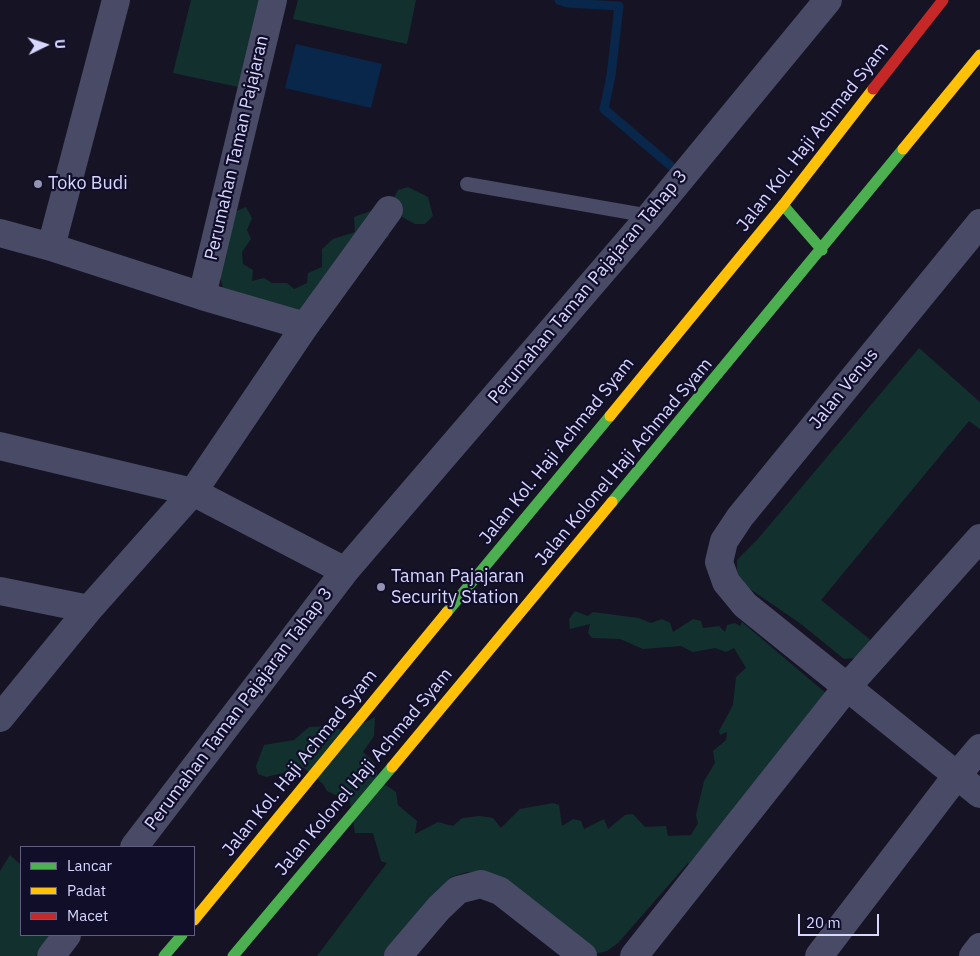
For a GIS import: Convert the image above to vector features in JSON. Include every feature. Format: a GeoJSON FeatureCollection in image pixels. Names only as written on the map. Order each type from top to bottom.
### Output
{"type":"FeatureCollection","features":[{"type":"Feature","properties":{"kind":"main road","name":"Jalan Kol. Haji Achmad Syam"},"geometry":{"type":"LineString","coordinates":[[195,919],[783,205],[943,0]]}},
{"type":"Feature","properties":{"kind":"main road","name":"Jalan Kolonel Haji Achmad Syam"},"geometry":{"type":"LineString","coordinates":[[233,956],[822,250],[980,55]]}},
{"type":"Feature","properties":{"kind":"main road"},"geometry":{"type":"LineString","coordinates":[[783,205],[822,250]]}},
{"type":"Feature","properties":{"kind":"main road"},"geometry":{"type":"LineString","coordinates":[[164,956],[181,936]]}},
{"type":"Feature","properties":{"kind":"street"},"geometry":{"type":"LineString","coordinates":[[51,247],[116,0]]}},
{"type":"Feature","properties":{"kind":"street","name":"Perumahan Taman Pajajaran"},"geometry":{"type":"LineString","coordinates":[[202,296],[272,0]]}},
{"type":"Feature","properties":{"kind":"street","name":"Perumahan Taman Pajajaran Tahap 3"},"geometry":{"type":"LineString","coordinates":[[135,846],[345,571],[650,216],[828,0]]}},
{"type":"Feature","properties":{"kind":"street"},"geometry":{"type":"LineString","coordinates":[[0,718],[89,609],[193,492],[305,326],[389,210]]}},
{"type":"Feature","properties":{"kind":"street","name":"Jalan Venus"},"geometry":{"type":"LineString","coordinates":[[847,687],[744,604],[726,582],[719,562],[724,541],[740,517],[980,223]]}},
{"type":"Feature","properties":{"kind":"street"},"geometry":{"type":"LineString","coordinates":[[0,233],[305,326]]}},
{"type":"Feature","properties":{"kind":"street","name":"Perumahan Taman Pajajaran Tahap 3"},"geometry":{"type":"LineString","coordinates":[[0,446],[193,492],[345,571]]}},
{"type":"Feature","properties":{"kind":"street"},"geometry":{"type":"LineString","coordinates":[[634,956],[847,687],[980,538]]}},
{"type":"Feature","properties":{"kind":"street"},"geometry":{"type":"LineString","coordinates":[[0,591],[89,609]]}},
{"type":"Feature","properties":{"kind":"street"},"geometry":{"type":"LineString","coordinates":[[847,687],[958,774],[980,794]]}},
{"type":"Feature","properties":{"kind":"street"},"geometry":{"type":"LineString","coordinates":[[819,956],[980,748]]}},
{"type":"Feature","properties":{"kind":"street"},"geometry":{"type":"LineString","coordinates":[[398,956],[439,908],[458,890],[482,884],[500,891],[583,956]]}},
{"type":"Feature","properties":{"kind":"street"},"geometry":{"type":"LineString","coordinates":[[51,956],[66,936]]}},
{"type":"Feature","properties":{"kind":"street"},"geometry":{"type":"LineString","coordinates":[[973,956],[980,947]]}},
{"type":"Feature","properties":{"kind":"lane"},"geometry":{"type":"LineString","coordinates":[[467,184],[650,216]]}},
{"type":"Feature","properties":{"kind":"green space"},"geometry":{"type":"Polygon","coordinates":[[[191,0],[262,0],[243,88],[173,73],[191,0]]]}},
{"type":"Feature","properties":{"kind":"green space"},"geometry":{"type":"Polygon","coordinates":[[[298,0],[416,0],[407,44],[293,19],[298,0]]]}},
{"type":"Feature","properties":{"kind":"green space"},"geometry":{"type":"Polygon","coordinates":[[[408,187],[428,197],[433,216],[425,224],[415,224],[391,211],[393,223],[388,237],[359,258],[362,267],[356,280],[333,292],[302,315],[225,295],[215,260],[234,212],[246,207],[252,218],[247,230],[251,239],[242,252],[243,264],[253,270],[252,281],[264,278],[272,283],[287,283],[294,289],[307,283],[308,273],[322,267],[322,249],[333,239],[355,232],[354,217],[392,201],[398,190],[408,187]]]}},
{"type":"Feature","properties":{"kind":"green space"},"geometry":{"type":"Polygon","coordinates":[[[919,348],[980,402],[980,429],[969,421],[821,600],[878,646],[866,657],[844,659],[801,624],[737,580],[737,560],[757,540],[919,348]]]}},
{"type":"Feature","properties":{"kind":"green space"},"geometry":{"type":"Polygon","coordinates":[[[575,611],[588,616],[593,612],[639,618],[651,623],[662,619],[670,623],[673,632],[693,619],[701,621],[703,628],[719,626],[725,632],[727,625],[735,623],[740,626],[742,622],[828,695],[689,864],[618,943],[607,951],[594,954],[484,874],[467,872],[451,877],[386,956],[317,956],[387,863],[381,861],[373,833],[355,833],[350,802],[327,791],[323,784],[304,768],[266,777],[258,774],[256,766],[264,745],[294,740],[309,727],[332,726],[347,732],[375,717],[374,736],[363,752],[375,763],[378,780],[396,792],[398,805],[417,821],[415,834],[438,822],[453,826],[462,818],[480,816],[493,818],[501,828],[520,809],[553,803],[559,805],[562,826],[573,819],[581,821],[584,829],[604,819],[608,829],[625,815],[633,814],[645,827],[666,826],[668,836],[691,835],[698,823],[696,815],[704,781],[715,763],[713,751],[726,740],[727,732],[720,735],[719,731],[733,705],[736,677],[746,668],[734,648],[726,652],[715,648],[693,652],[681,646],[643,649],[620,639],[592,638],[588,633],[590,624],[570,629],[569,619],[575,611]]]}},
{"type":"Feature","properties":{"kind":"green space"},"geometry":{"type":"Polygon","coordinates":[[[10,855],[20,864],[20,936],[48,936],[36,956],[0,956],[0,871],[10,855]]]}},
{"type":"Feature","properties":{"kind":"water"},"geometry":{"type":"Polygon","coordinates":[[[296,44],[382,64],[371,108],[285,88],[296,44]]]}},
{"type":"Feature","properties":{"kind":"waterway"},"geometry":{"type":"LineString","coordinates":[[559,0],[567,3],[619,6],[611,76],[604,109],[671,166]]}},
{"type":"Feature","properties":{"kind":"traffic: fast"},"geometry":{"type":"LineString","coordinates":[[612,502],[903,149]]}},
{"type":"Feature","properties":{"kind":"traffic: fast"},"geometry":{"type":"LineString","coordinates":[[783,205],[822,250]]}},
{"type":"Feature","properties":{"kind":"traffic: fast"},"geometry":{"type":"LineString","coordinates":[[447,612],[610,416]]}},
{"type":"Feature","properties":{"kind":"traffic: fast"},"geometry":{"type":"LineString","coordinates":[[233,956],[392,767]]}},
{"type":"Feature","properties":{"kind":"traffic: fast"},"geometry":{"type":"LineString","coordinates":[[164,956],[181,936]]}},
{"type":"Feature","properties":{"kind":"traffic: slow"},"geometry":{"type":"LineString","coordinates":[[903,149],[980,55]]}},
{"type":"Feature","properties":{"kind":"traffic: slow"},"geometry":{"type":"LineString","coordinates":[[610,416],[783,205],[873,89]]}},
{"type":"Feature","properties":{"kind":"traffic: slow"},"geometry":{"type":"LineString","coordinates":[[392,767],[612,502]]}},
{"type":"Feature","properties":{"kind":"traffic: slow"},"geometry":{"type":"LineString","coordinates":[[195,919],[447,612]]}},
{"type":"Feature","properties":{"kind":"traffic: jam"},"geometry":{"type":"LineString","coordinates":[[873,89],[943,0]]}},
{"type":"Feature","properties":{"kind":"place","name":"Toko Budi"},"geometry":{"type":"Point","coordinates":[38,184]}},
{"type":"Feature","properties":{"kind":"place","name":"Taman Pajajaran Security Station"},"geometry":{"type":"Point","coordinates":[381,587]}}]}
